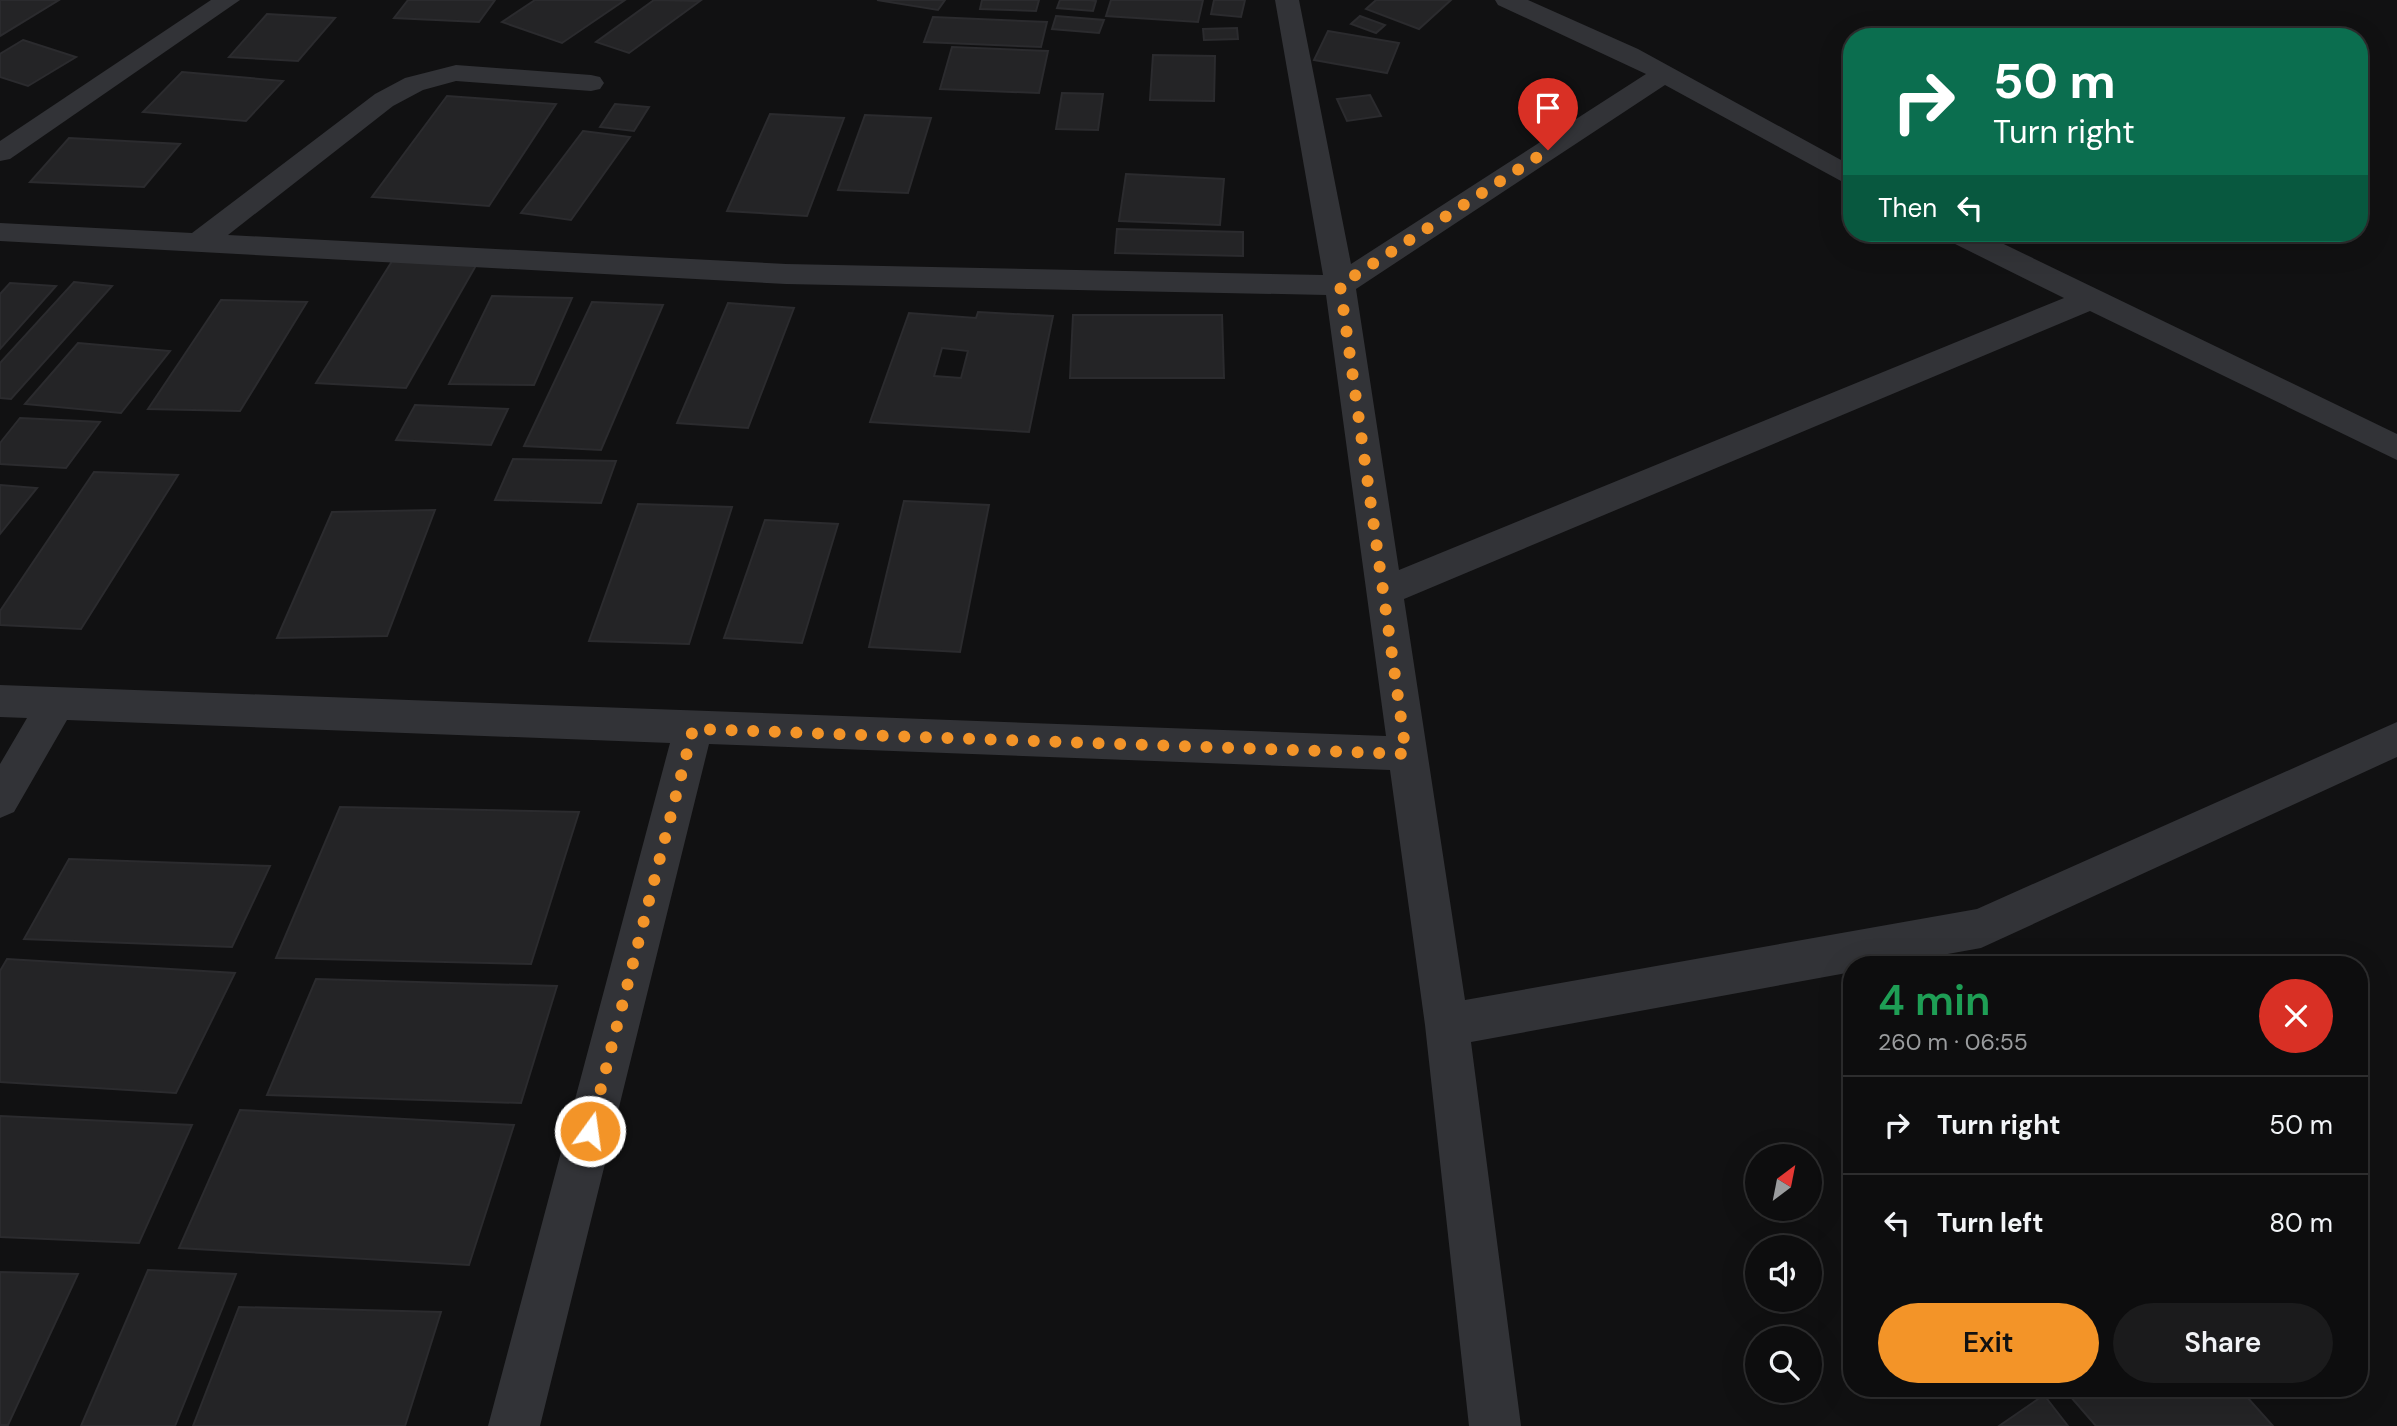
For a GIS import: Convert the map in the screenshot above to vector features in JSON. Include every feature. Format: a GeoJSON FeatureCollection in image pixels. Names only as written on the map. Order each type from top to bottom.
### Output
{"type":"FeatureCollection","features":[{"type":"Feature","properties":{"kind":"street"},"geometry":{"type":"LineString","coordinates":[[0,153],[228,0]]}},
{"type":"Feature","properties":{"kind":"street"},"geometry":{"type":"LineString","coordinates":[[1287,0],[1340,285],[1447,1025],[1496,1426]]}},
{"type":"Feature","properties":{"kind":"street"},"geometry":{"type":"LineString","coordinates":[[1507,0],[1629,54],[1843,173]]}},
{"type":"Feature","properties":{"kind":"street"},"geometry":{"type":"LineString","coordinates":[[202,240],[384,100],[414,83],[456,73],[591,83]]}},
{"type":"Feature","properties":{"kind":"street"},"geometry":{"type":"LineString","coordinates":[[0,232],[202,240],[786,274],[1340,285],[1663,75]]}},
{"type":"Feature","properties":{"kind":"street"},"geometry":{"type":"LineString","coordinates":[[1975,242],[2397,448]]}},
{"type":"Feature","properties":{"kind":"street"},"geometry":{"type":"LineString","coordinates":[[1383,592],[2090,299]]}},
{"type":"Feature","properties":{"kind":"street"},"geometry":{"type":"LineString","coordinates":[[0,701],[1406,754]]}},
{"type":"Feature","properties":{"kind":"street"},"geometry":{"type":"LineString","coordinates":[[0,800],[55,705]]}},
{"type":"Feature","properties":{"kind":"street"},"geometry":{"type":"LineString","coordinates":[[514,1426],[693,729]]}},
{"type":"Feature","properties":{"kind":"street"},"geometry":{"type":"LineString","coordinates":[[1447,1025],[1981,929],[2397,738]]}},
{"type":"Feature","properties":{"kind":"building"},"geometry":{"type":"Polygon","coordinates":[[[0,0],[59,0],[0,36],[0,0]]]}},
{"type":"Feature","properties":{"kind":"building"},"geometry":{"type":"Polygon","coordinates":[[[408,0],[495,0],[479,22],[394,18],[408,0]]]}},
{"type":"Feature","properties":{"kind":"building"},"geometry":{"type":"Polygon","coordinates":[[[535,0],[625,0],[562,43],[502,22],[535,0]]]}},
{"type":"Feature","properties":{"kind":"building"},"geometry":{"type":"Polygon","coordinates":[[[654,0],[700,1],[629,53],[596,42],[654,0]]]}},
{"type":"Feature","properties":{"kind":"building"},"geometry":{"type":"Polygon","coordinates":[[[877,0],[945,0],[938,10],[877,0]]]}},
{"type":"Feature","properties":{"kind":"building"},"geometry":{"type":"Polygon","coordinates":[[[982,0],[1039,0],[1036,11],[980,9],[982,0]]]}},
{"type":"Feature","properties":{"kind":"building"},"geometry":{"type":"Polygon","coordinates":[[[1060,0],[1096,1],[1093,11],[1057,8],[1060,0]]]}},
{"type":"Feature","properties":{"kind":"building"},"geometry":{"type":"Polygon","coordinates":[[[1111,0],[1203,0],[1198,22],[1106,16],[1111,0]]]}},
{"type":"Feature","properties":{"kind":"building"},"geometry":{"type":"Polygon","coordinates":[[[1214,0],[1245,0],[1241,17],[1211,14],[1214,0]]]}},
{"type":"Feature","properties":{"kind":"building"},"geometry":{"type":"Polygon","coordinates":[[[1376,0],[1451,0],[1419,29],[1366,9],[1376,0]]]}},
{"type":"Feature","properties":{"kind":"building"},"geometry":{"type":"Polygon","coordinates":[[[267,14],[335,18],[298,61],[229,57],[267,14]]]}},
{"type":"Feature","properties":{"kind":"building"},"geometry":{"type":"Polygon","coordinates":[[[1056,16],[1104,20],[1099,33],[1052,29],[1056,16]]]}},
{"type":"Feature","properties":{"kind":"building"},"geometry":{"type":"Polygon","coordinates":[[[1360,16],[1385,25],[1376,33],[1351,24],[1360,16]]]}},
{"type":"Feature","properties":{"kind":"building"},"geometry":{"type":"Polygon","coordinates":[[[933,17],[1047,22],[1041,47],[924,42],[933,17]]]}},
{"type":"Feature","properties":{"kind":"building"},"geometry":{"type":"Polygon","coordinates":[[[1237,28],[1238,39],[1204,40],[1203,29],[1237,28]]]}},
{"type":"Feature","properties":{"kind":"building"},"geometry":{"type":"Polygon","coordinates":[[[1328,31],[1399,43],[1387,73],[1314,60],[1328,31]]]}},
{"type":"Feature","properties":{"kind":"building"},"geometry":{"type":"Polygon","coordinates":[[[23,40],[76,57],[28,86],[0,77],[0,54],[23,40]]]}},
{"type":"Feature","properties":{"kind":"building"},"geometry":{"type":"Polygon","coordinates":[[[952,47],[1048,51],[1039,93],[940,89],[952,47]]]}},
{"type":"Feature","properties":{"kind":"building"},"geometry":{"type":"Polygon","coordinates":[[[1153,55],[1215,56],[1214,101],[1150,100],[1153,55]]]}},
{"type":"Feature","properties":{"kind":"building"},"geometry":{"type":"Polygon","coordinates":[[[182,72],[283,81],[246,121],[143,112],[182,72]]]}},
{"type":"Feature","properties":{"kind":"building"},"geometry":{"type":"Polygon","coordinates":[[[1062,93],[1103,94],[1098,130],[1056,129],[1062,93]]]}},
{"type":"Feature","properties":{"kind":"building"},"geometry":{"type":"Polygon","coordinates":[[[1370,95],[1381,116],[1347,121],[1337,99],[1370,95]]]}},
{"type":"Feature","properties":{"kind":"building"},"geometry":{"type":"Polygon","coordinates":[[[447,96],[556,104],[489,206],[372,197],[447,96]]]}},
{"type":"Feature","properties":{"kind":"building"},"geometry":{"type":"Polygon","coordinates":[[[615,104],[649,107],[634,131],[600,127],[615,104]]]}},
{"type":"Feature","properties":{"kind":"building"},"geometry":{"type":"Polygon","coordinates":[[[770,114],[844,118],[807,216],[727,211],[770,114]]]}},
{"type":"Feature","properties":{"kind":"building"},"geometry":{"type":"Polygon","coordinates":[[[865,115],[931,118],[908,193],[838,190],[865,115]]]}},
{"type":"Feature","properties":{"kind":"building"},"geometry":{"type":"Polygon","coordinates":[[[583,131],[630,137],[571,220],[521,213],[583,131]]]}},
{"type":"Feature","properties":{"kind":"building"},"geometry":{"type":"Polygon","coordinates":[[[69,138],[180,144],[144,187],[30,182],[69,138]]]}},
{"type":"Feature","properties":{"kind":"building"},"geometry":{"type":"Polygon","coordinates":[[[1126,174],[1224,179],[1220,225],[1119,221],[1126,174]]]}},
{"type":"Feature","properties":{"kind":"building"},"geometry":{"type":"Polygon","coordinates":[[[1117,229],[1243,232],[1243,256],[1115,253],[1117,229]]]}},
{"type":"Feature","properties":{"kind":"building"},"geometry":{"type":"Polygon","coordinates":[[[394,258],[478,262],[406,388],[316,383],[394,258]]]}},
{"type":"Feature","properties":{"kind":"building"},"geometry":{"type":"Polygon","coordinates":[[[74,282],[112,286],[11,399],[0,398],[0,363],[74,282]]]}},
{"type":"Feature","properties":{"kind":"building"},"geometry":{"type":"Polygon","coordinates":[[[10,283],[56,286],[0,349],[0,294],[10,283]]]}},
{"type":"Feature","properties":{"kind":"building"},"geometry":{"type":"Polygon","coordinates":[[[492,296],[572,298],[534,385],[449,384],[492,296]]]}},
{"type":"Feature","properties":{"kind":"building"},"geometry":{"type":"Polygon","coordinates":[[[221,300],[307,302],[240,411],[148,409],[221,300]]]}},
{"type":"Feature","properties":{"kind":"building"},"geometry":{"type":"Polygon","coordinates":[[[592,302],[663,305],[601,450],[524,446],[592,302]]]}},
{"type":"Feature","properties":{"kind":"building"},"geometry":{"type":"Polygon","coordinates":[[[728,303],[794,308],[748,428],[677,423],[728,303]]]}},
{"type":"Feature","properties":{"kind":"building"},"geometry":{"type":"Polygon","coordinates":[[[978,312],[1053,316],[1029,432],[870,422],[909,313],[976,318],[978,312]],[[942,348],[934,376],[961,378],[968,351],[942,348]]]}},
{"type":"Feature","properties":{"kind":"building"},"geometry":{"type":"Polygon","coordinates":[[[1073,315],[1222,315],[1224,378],[1070,378],[1073,315]]]}},
{"type":"Feature","properties":{"kind":"building"},"geometry":{"type":"Polygon","coordinates":[[[78,343],[170,351],[121,413],[25,404],[78,343]]]}},
{"type":"Feature","properties":{"kind":"building"},"geometry":{"type":"Polygon","coordinates":[[[415,405],[508,409],[491,445],[396,440],[415,405]]]}},
{"type":"Feature","properties":{"kind":"building"},"geometry":{"type":"Polygon","coordinates":[[[20,418],[100,422],[66,468],[0,464],[0,443],[20,418]]]}},
{"type":"Feature","properties":{"kind":"building"},"geometry":{"type":"Polygon","coordinates":[[[513,459],[616,461],[601,503],[495,500],[513,459]]]}},
{"type":"Feature","properties":{"kind":"building"},"geometry":{"type":"Polygon","coordinates":[[[94,472],[178,475],[81,629],[0,625],[0,611],[94,472]]]}},
{"type":"Feature","properties":{"kind":"building"},"geometry":{"type":"Polygon","coordinates":[[[0,485],[37,488],[0,534],[0,485]]]}},
{"type":"Feature","properties":{"kind":"building"},"geometry":{"type":"Polygon","coordinates":[[[904,501],[989,505],[960,652],[869,647],[904,501]]]}},
{"type":"Feature","properties":{"kind":"building"},"geometry":{"type":"Polygon","coordinates":[[[638,504],[732,507],[689,644],[589,641],[638,504]]]}},
{"type":"Feature","properties":{"kind":"building"},"geometry":{"type":"Polygon","coordinates":[[[435,510],[387,636],[277,638],[332,512],[435,510]]]}},
{"type":"Feature","properties":{"kind":"building"},"geometry":{"type":"Polygon","coordinates":[[[765,520],[838,524],[802,643],[724,638],[765,520]]]}},
{"type":"Feature","properties":{"kind":"building"},"geometry":{"type":"Polygon","coordinates":[[[340,807],[579,812],[531,964],[276,958],[340,807]]]}},
{"type":"Feature","properties":{"kind":"building"},"geometry":{"type":"Polygon","coordinates":[[[69,859],[270,866],[232,947],[24,939],[69,859]]]}},
{"type":"Feature","properties":{"kind":"building"},"geometry":{"type":"Polygon","coordinates":[[[7,959],[235,973],[176,1093],[0,1082],[0,971],[7,959]]]}},
{"type":"Feature","properties":{"kind":"building"},"geometry":{"type":"Polygon","coordinates":[[[316,979],[557,986],[521,1103],[267,1095],[316,979]]]}},
{"type":"Feature","properties":{"kind":"building"},"geometry":{"type":"Polygon","coordinates":[[[240,1110],[514,1125],[469,1265],[179,1248],[240,1110]]]}},
{"type":"Feature","properties":{"kind":"building"},"geometry":{"type":"Polygon","coordinates":[[[0,1116],[192,1125],[139,1243],[0,1237],[0,1116]]]}},
{"type":"Feature","properties":{"kind":"building"},"geometry":{"type":"Polygon","coordinates":[[[148,1270],[236,1274],[175,1426],[81,1426],[148,1270]]]}},
{"type":"Feature","properties":{"kind":"building"},"geometry":{"type":"Polygon","coordinates":[[[0,1272],[78,1274],[8,1425],[0,1425],[0,1272]]]}},
{"type":"Feature","properties":{"kind":"building"},"geometry":{"type":"Polygon","coordinates":[[[239,1307],[441,1312],[405,1426],[193,1426],[239,1307]]]}},
{"type":"Feature","properties":{"kind":"building"},"geometry":{"type":"Polygon","coordinates":[[[2041,1397],[2046,1397],[2068,1426],[1999,1426],[2041,1397]]]}},
{"type":"Feature","properties":{"kind":"building"},"geometry":{"type":"Polygon","coordinates":[[[2071,1397],[2247,1397],[2273,1426],[2096,1426],[2071,1397]]]}},
{"type":"Feature","properties":{"kind":"route"},"geometry":{"type":"LineString","coordinates":[[590,1131],[693,729],[1406,754],[1340,285],[1548,150]]}}]}
